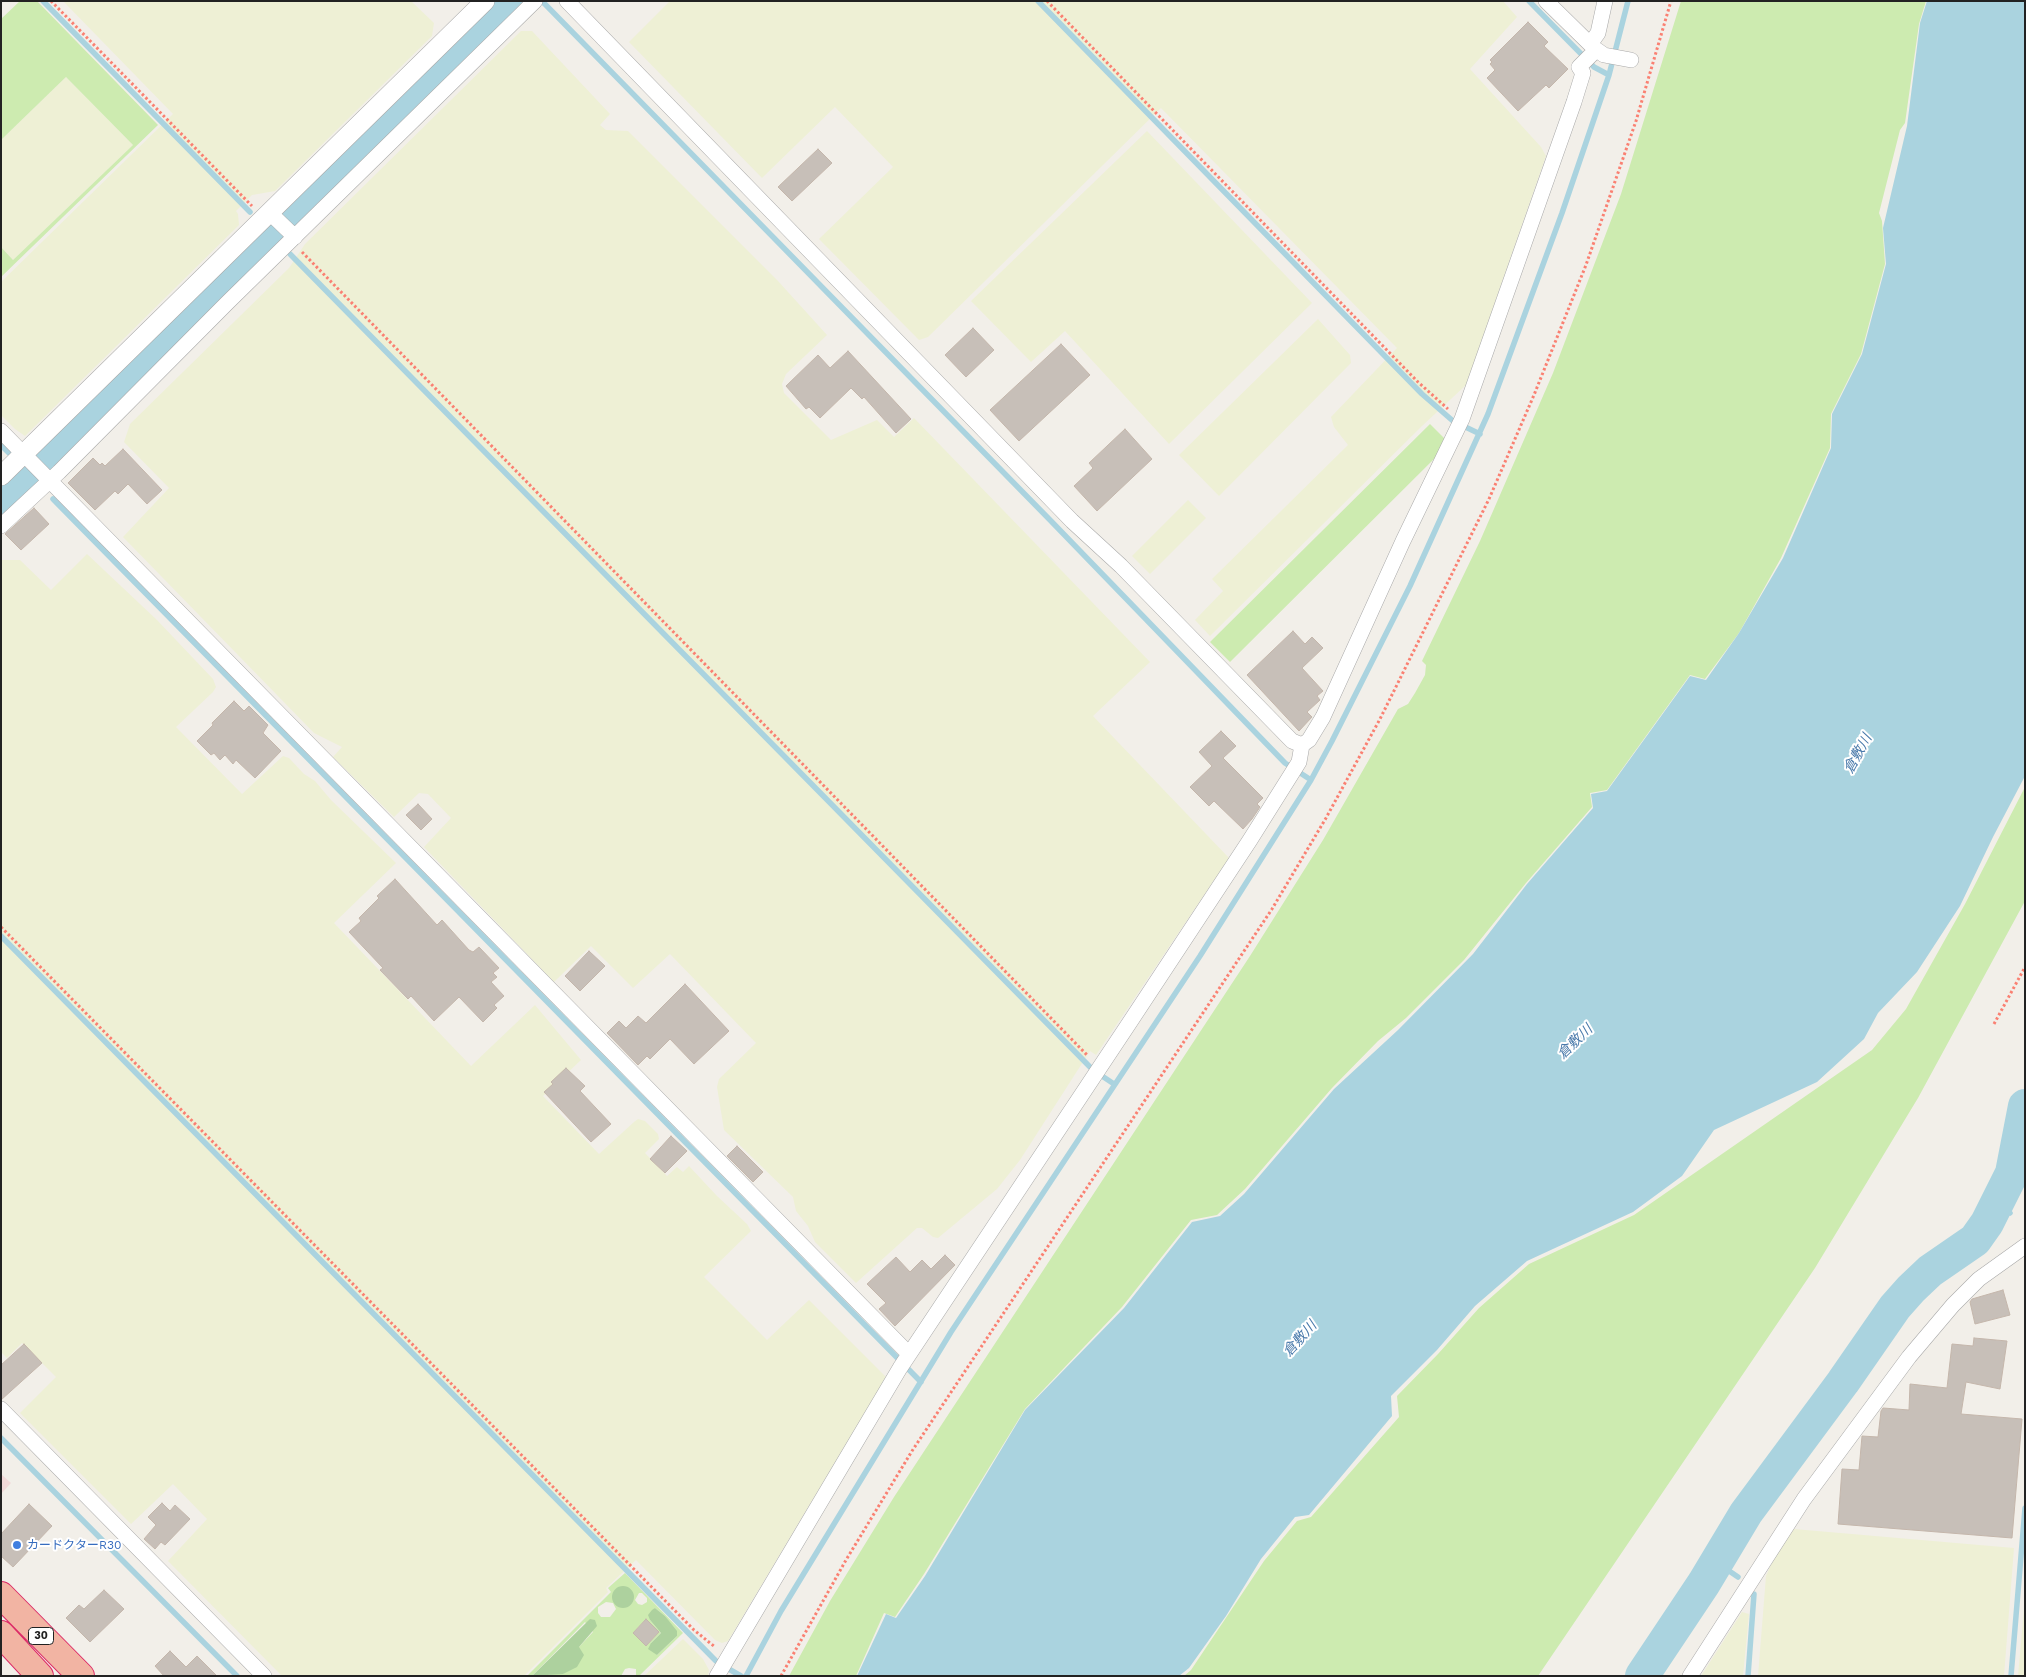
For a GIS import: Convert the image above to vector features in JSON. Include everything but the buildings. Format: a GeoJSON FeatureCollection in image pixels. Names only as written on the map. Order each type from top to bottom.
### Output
{"type":"FeatureCollection","features":[{"type":"Feature","properties":{"kind":"highway","name":"30"},"geometry":{"type":"LineString","coordinates":[[1,1596],[81,1676]]}},
{"type":"Feature","properties":{"kind":"highway","name":"30"},"geometry":{"type":"LineString","coordinates":[[1,1634],[40,1676]]}},
{"type":"Feature","properties":{"kind":"street"},"geometry":{"type":"LineString","coordinates":[[1,476],[29,460],[484,1]]}},
{"type":"Feature","properties":{"kind":"street"},"geometry":{"type":"LineString","coordinates":[[567,1],[1072,521],[1121,566],[1292,741],[1302,745]]}},
{"type":"Feature","properties":{"kind":"street"},"geometry":{"type":"LineString","coordinates":[[1546,1],[1592,54],[1626,59]]}},
{"type":"Feature","properties":{"kind":"street"},"geometry":{"type":"LineString","coordinates":[[717,1676],[904,1361],[1101,1066],[1250,840],[1299,762],[1302,745],[1309,740],[1322,717],[1403,541],[1461,422],[1574,102],[1583,73],[1579,68],[1592,54],[1605,1]]}},
{"type":"Feature","properties":{"kind":"street"},"geometry":{"type":"LineString","coordinates":[[1,526],[48,477],[292,237],[534,2]]}},
{"type":"Feature","properties":{"kind":"street"},"geometry":{"type":"LineString","coordinates":[[270,217],[292,237]]}},
{"type":"Feature","properties":{"kind":"street"},"geometry":{"type":"LineString","coordinates":[[1,432],[48,477],[904,1361]]}},
{"type":"Feature","properties":{"kind":"street"},"geometry":{"type":"LineString","coordinates":[[1690,1676],[1804,1499],[1909,1357],[1953,1305],[1979,1279],[2025,1246]]}},
{"type":"Feature","properties":{"kind":"street"},"geometry":{"type":"LineString","coordinates":[[1,1409],[264,1676]]}},
{"type":"Feature","properties":{"kind":"path"},"geometry":{"type":"LineString","coordinates":[[51,1],[270,217]]}},
{"type":"Feature","properties":{"kind":"path"},"geometry":{"type":"LineString","coordinates":[[1047,1],[1418,382],[1461,422]]}},
{"type":"Feature","properties":{"kind":"path"},"geometry":{"type":"LineString","coordinates":[[781,1676],[846,1560],[912,1451],[1272,909],[1326,818],[1375,728],[1439,603],[1489,499],[1534,395],[1586,265],[1636,121],[1671,1]]}},
{"type":"Feature","properties":{"kind":"path"},"geometry":{"type":"LineString","coordinates":[[292,237],[1075,1044],[1101,1066]]}},
{"type":"Feature","properties":{"kind":"path"},"geometry":{"type":"LineString","coordinates":[[1,927],[694,1630],[712,1646],[729,1653]]}},
{"type":"Feature","properties":{"kind":"path"},"geometry":{"type":"LineString","coordinates":[[1994,1024],[2025,968]]}},
{"type":"Feature","properties":{"kind":"shaded area"},"geometry":{"type":"Polygon","coordinates":[[[1,1474],[11,1483],[1,1494],[1,1474]]]}},
{"type":"Feature","properties":{"kind":"green space"},"geometry":{"type":"Polygon","coordinates":[[[20,1],[37,1],[158,125],[1,277],[1,247],[13,260],[133,145],[66,77],[1,140],[1,19],[20,1]]]}},
{"type":"Feature","properties":{"kind":"green space"},"geometry":{"type":"Polygon","coordinates":[[[63,1],[411,1],[434,23],[432,36],[275,191],[252,195],[236,211],[239,225],[25,436],[1,415],[1,282],[173,114],[63,1]]]}},
{"type":"Feature","properties":{"kind":"green space"},"geometry":{"type":"Polygon","coordinates":[[[670,1],[1503,1],[1517,17],[1470,69],[1541,147],[1546,156],[1466,385],[1422,426],[1210,636],[1195,620],[1223,591],[1212,579],[1348,445],[1334,427],[1331,417],[1397,348],[1161,108],[928,337],[919,340],[819,239],[893,167],[835,107],[762,178],[629,42],[670,1]]]}},
{"type":"Feature","properties":{"kind":"green space"},"geometry":{"type":"Polygon","coordinates":[[[1681,1],[1926,1],[1919,24],[1905,123],[1900,130],[1879,213],[1882,221],[1885,264],[1861,354],[1831,414],[1830,448],[1781,558],[1739,633],[1705,679],[1690,675],[1607,790],[1590,793],[1592,807],[1526,883],[1464,960],[1406,1018],[1378,1041],[1332,1088],[1245,1189],[1217,1215],[1191,1220],[1122,1307],[1025,1409],[924,1574],[895,1617],[884,1613],[856,1676],[789,1676],[830,1601],[894,1497],[1250,956],[1323,840],[1398,709],[1408,704],[1425,675],[1426,665],[1422,661],[1480,541],[1553,373],[1621,194],[1681,1]]]}},
{"type":"Feature","properties":{"kind":"green space"},"geometry":{"type":"Polygon","coordinates":[[[521,31],[532,31],[610,114],[600,125],[606,130],[628,131],[778,281],[827,335],[786,374],[782,384],[784,393],[831,440],[877,420],[894,437],[914,418],[1150,662],[1093,716],[1229,858],[1096,1055],[1090,1051],[1020,1160],[997,1189],[938,1238],[933,1237],[922,1228],[917,1228],[856,1283],[815,1242],[808,1226],[796,1211],[793,1197],[724,1130],[717,1087],[719,1079],[756,1043],[670,954],[633,988],[591,946],[554,982],[424,847],[451,818],[428,794],[419,793],[394,817],[333,757],[342,747],[314,733],[123,537],[169,488],[124,442],[130,424],[289,268],[305,244],[521,31]]]}},
{"type":"Feature","properties":{"kind":"green space"},"geometry":{"type":"Polygon","coordinates":[[[66,77],[133,145],[13,260],[1,247],[1,140],[66,77]]]}},
{"type":"Feature","properties":{"kind":"green space"},"geometry":{"type":"Polygon","coordinates":[[[1147,131],[1312,303],[1169,444],[1065,331],[1031,362],[971,301],[1147,131]]]}},
{"type":"Feature","properties":{"kind":"green space"},"geometry":{"type":"Polygon","coordinates":[[[1318,319],[1350,355],[1351,363],[1219,496],[1179,455],[1318,319]]]}},
{"type":"Feature","properties":{"kind":"green space"},"geometry":{"type":"Polygon","coordinates":[[[1430,424],[1448,442],[1437,456],[1230,662],[1210,642],[1430,424]]]}},
{"type":"Feature","properties":{"kind":"green space"},"geometry":{"type":"Polygon","coordinates":[[[1188,500],[1206,518],[1150,574],[1132,556],[1188,500]]]}},
{"type":"Feature","properties":{"kind":"green space"},"geometry":{"type":"Polygon","coordinates":[[[87,554],[157,620],[213,679],[216,687],[213,692],[176,727],[242,794],[283,756],[289,758],[304,774],[315,781],[331,800],[396,863],[334,923],[471,1066],[535,1005],[581,1060],[543,1096],[599,1154],[638,1119],[645,1121],[658,1134],[659,1139],[645,1153],[667,1176],[677,1167],[683,1172],[689,1166],[747,1224],[751,1231],[704,1277],[767,1340],[809,1300],[886,1377],[728,1641],[722,1643],[715,1640],[636,1560],[606,1588],[608,1592],[524,1676],[282,1676],[168,1561],[207,1519],[173,1484],[131,1524],[20,1413],[56,1377],[22,1343],[7,1358],[1,1352],[1,560],[20,560],[51,590],[87,554]]]}},
{"type":"Feature","properties":{"kind":"green space"},"geometry":{"type":"Polygon","coordinates":[[[2025,787],[2025,901],[1918,1098],[1815,1268],[1538,1676],[1184,1676],[1191,1670],[1264,1561],[1297,1521],[1311,1517],[1399,1417],[1397,1396],[1479,1308],[1529,1264],[1634,1215],[1872,1050],[1906,1009],[1965,904],[2025,787]]]}},
{"type":"Feature","properties":{"kind":"green space"},"geometry":{"type":"Polygon","coordinates":[[[1794,1529],[2014,1548],[2004,1676],[1758,1676],[1766,1576],[1777,1551],[1794,1529]]]}},
{"type":"Feature","properties":{"kind":"green space"},"geometry":{"type":"Polygon","coordinates":[[[625,1573],[683,1633],[639,1676],[636,1676],[636,1669],[629,1668],[625,1669],[621,1676],[548,1676],[551,1674],[563,1674],[579,1647],[593,1632],[585,1622],[532,1676],[527,1676],[611,1592],[608,1588],[625,1573]],[[639,1593],[635,1600],[638,1604],[642,1605],[647,1602],[647,1598],[642,1593],[639,1593]],[[606,1602],[598,1607],[598,1613],[601,1617],[610,1617],[616,1609],[613,1603],[606,1602]],[[655,1608],[650,1620],[661,1633],[651,1643],[657,1655],[677,1636],[665,1616],[655,1608]],[[646,1619],[633,1633],[646,1646],[659,1632],[646,1619]]]}},
{"type":"Feature","properties":{"kind":"green space"},"geometry":{"type":"Polygon","coordinates":[[[623,1586],[631,1589],[634,1597],[631,1605],[623,1608],[615,1605],[612,1597],[615,1589],[623,1586]]]}},
{"type":"Feature","properties":{"kind":"green space"},"geometry":{"type":"Polygon","coordinates":[[[2025,1597],[2025,1676],[2018,1676],[2025,1597]]]}},
{"type":"Feature","properties":{"kind":"green space"},"geometry":{"type":"Polygon","coordinates":[[[655,1608],[665,1616],[677,1631],[677,1636],[657,1655],[648,1649],[661,1633],[648,1615],[655,1608]]]}},
{"type":"Feature","properties":{"kind":"green space"},"geometry":{"type":"Polygon","coordinates":[[[1742,1612],[1749,1614],[1743,1676],[1701,1676],[1742,1612]]]}},
{"type":"Feature","properties":{"kind":"green space"},"geometry":{"type":"Polygon","coordinates":[[[590,1619],[595,1620],[597,1626],[579,1647],[584,1655],[577,1667],[563,1674],[532,1676],[590,1619]]]}},
{"type":"Feature","properties":{"kind":"green space"},"geometry":{"type":"Polygon","coordinates":[[[683,1639],[703,1659],[709,1670],[708,1676],[644,1676],[683,1639]]]}},
{"type":"Feature","properties":{"kind":"water","name":"倉敷川"},"geometry":{"type":"Polygon","coordinates":[[[1927,1],[2025,1],[2025,776],[1960,906],[1917,972],[1878,1013],[1864,1039],[1817,1082],[1714,1130],[1682,1176],[1633,1212],[1527,1261],[1475,1306],[1437,1350],[1391,1396],[1392,1416],[1309,1515],[1295,1517],[1261,1559],[1226,1616],[1189,1668],[1179,1676],[857,1676],[886,1614],[896,1618],[925,1576],[1025,1410],[1124,1308],[1192,1222],[1220,1216],[1244,1194],[1334,1089],[1398,1030],[1473,954],[1527,884],[1593,808],[1591,794],[1607,791],[1690,676],[1706,680],[1739,633],[1783,558],[1831,448],[1832,414],[1862,354],[1886,264],[1883,228],[1907,126],[1920,23],[1927,1]]]}},
{"type":"Feature","properties":{"kind":"waterway"},"geometry":{"type":"LineString","coordinates":[[43,1],[250,212]]}},
{"type":"Feature","properties":{"kind":"waterway"},"geometry":{"type":"LineString","coordinates":[[1,509],[516,1]]}},
{"type":"Feature","properties":{"kind":"waterway"},"geometry":{"type":"LineString","coordinates":[[542,1],[1285,763],[1311,780]]}},
{"type":"Feature","properties":{"kind":"waterway"},"geometry":{"type":"LineString","coordinates":[[1038,1],[1422,394],[1453,421],[1480,434]]}},
{"type":"Feature","properties":{"kind":"waterway"},"geometry":{"type":"LineString","coordinates":[[1529,1],[1594,67],[1609,75]]}},
{"type":"Feature","properties":{"kind":"waterway"},"geometry":{"type":"LineString","coordinates":[[746,1676],[781,1611],[951,1332],[1200,956],[1311,780],[1332,741],[1410,586],[1488,414],[1562,213],[1609,75],[1628,1]]}},
{"type":"Feature","properties":{"kind":"waterway"},"geometry":{"type":"LineString","coordinates":[[271,234],[281,244]]}},
{"type":"Feature","properties":{"kind":"waterway"},"geometry":{"type":"LineString","coordinates":[[290,254],[1091,1068]]}},
{"type":"Feature","properties":{"kind":"waterway"},"geometry":{"type":"LineString","coordinates":[[1,445],[9,453]]}},
{"type":"Feature","properties":{"kind":"waterway"},"geometry":{"type":"LineString","coordinates":[[26,471],[38,483]]}},
{"type":"Feature","properties":{"kind":"waterway"},"geometry":{"type":"LineString","coordinates":[[53,499],[921,1382]]}},
{"type":"Feature","properties":{"kind":"waterway"},"geometry":{"type":"LineString","coordinates":[[1,936],[716,1661]]}},
{"type":"Feature","properties":{"kind":"waterway"},"geometry":{"type":"LineString","coordinates":[[1102,1076],[1114,1084]]}},
{"type":"Feature","properties":{"kind":"waterway"},"geometry":{"type":"LineString","coordinates":[[1642,1676],[1704,1583],[1746,1513],[1843,1382],[1895,1307],[1930,1271],[1975,1240],[1987,1223],[2012,1173],[2025,1106]]}},
{"type":"Feature","properties":{"kind":"waterway"},"geometry":{"type":"LineString","coordinates":[[1998,1203],[2010,1213]]}},
{"type":"Feature","properties":{"kind":"waterway"},"geometry":{"type":"LineString","coordinates":[[1,1438],[237,1676]]}},
{"type":"Feature","properties":{"kind":"waterway"},"geometry":{"type":"LineString","coordinates":[[2011,1676],[2025,1508]]}},
{"type":"Feature","properties":{"kind":"waterway"},"geometry":{"type":"LineString","coordinates":[[1716,1562],[1738,1577]]}},
{"type":"Feature","properties":{"kind":"waterway"},"geometry":{"type":"LineString","coordinates":[[1748,1676],[1754,1594]]}},
{"type":"Feature","properties":{"kind":"waterway"},"geometry":{"type":"LineString","coordinates":[[727,1668],[741,1676]]}},
{"type":"Feature","properties":{"kind":"place","name":"カードクターR30"},"geometry":{"type":"Point","coordinates":[17,1545]}}]}
